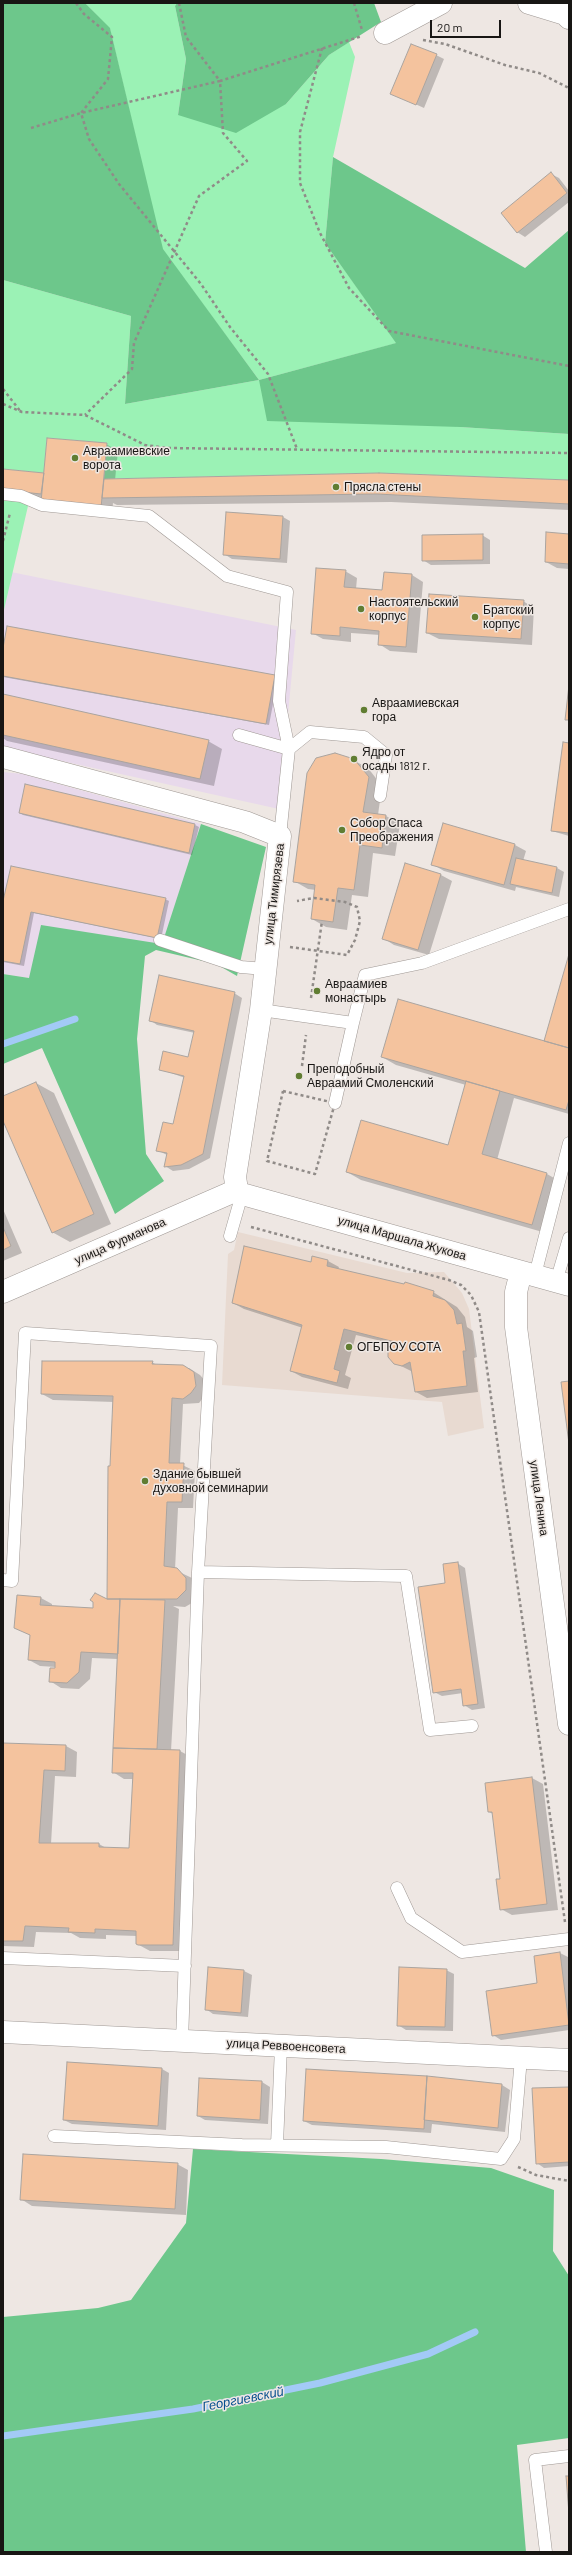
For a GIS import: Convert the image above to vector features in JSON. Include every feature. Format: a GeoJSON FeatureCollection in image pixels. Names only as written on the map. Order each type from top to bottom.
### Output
{"type":"FeatureCollection","features":[{"type":"Feature","properties":{"kind":"street"},"geometry":{"type":"LineString","coordinates":[[385,33],[441,3]]}},
{"type":"Feature","properties":{"kind":"street"},"geometry":{"type":"LineString","coordinates":[[529,3],[565,14],[569,18]]}},
{"type":"Feature","properties":{"kind":"street","name":"улица Тимирязева"},"geometry":{"type":"LineString","coordinates":[[3,757],[245,822],[280,836],[261,1010],[235,1177],[239,1192]]}},
{"type":"Feature","properties":{"kind":"street","name":"улица Маршала Жукова"},"geometry":{"type":"LineString","coordinates":[[239,1192],[562,1283]]}},
{"type":"Feature","properties":{"kind":"street","name":"улица Фурманова"},"geometry":{"type":"LineString","coordinates":[[3,1292],[239,1192]]}},
{"type":"Feature","properties":{"kind":"street","name":"улица Ленина"},"geometry":{"type":"LineString","coordinates":[[528,1274],[516,1292],[516,1327],[567,1699],[569,1724]]}},
{"type":"Feature","properties":{"kind":"street","name":"улица Реввоенсовета"},"geometry":{"type":"LineString","coordinates":[[3,2032],[569,2060]]}},
{"type":"Feature","properties":{"kind":"lane"},"geometry":{"type":"LineString","coordinates":[[3,494],[21,496],[42,505],[149,516],[227,576],[287,592],[279,701],[289,749],[280,836]]}},
{"type":"Feature","properties":{"kind":"lane"},"geometry":{"type":"LineString","coordinates":[[289,749],[310,732],[364,737],[386,755],[380,796]]}},
{"type":"Feature","properties":{"kind":"lane"},"geometry":{"type":"LineString","coordinates":[[239,735],[289,749]]}},
{"type":"Feature","properties":{"kind":"lane"},"geometry":{"type":"LineString","coordinates":[[335,1103],[365,975],[422,963],[569,909]]}},
{"type":"Feature","properties":{"kind":"lane"},"geometry":{"type":"LineString","coordinates":[[160,940],[241,967],[265,969]]}},
{"type":"Feature","properties":{"kind":"lane"},"geometry":{"type":"LineString","coordinates":[[261,1010],[353,1023]]}},
{"type":"Feature","properties":{"kind":"lane"},"geometry":{"type":"LineString","coordinates":[[528,1274],[569,1143]]}},
{"type":"Feature","properties":{"kind":"lane"},"geometry":{"type":"LineString","coordinates":[[230,1236],[239,1192]]}},
{"type":"Feature","properties":{"kind":"lane"},"geometry":{"type":"LineString","coordinates":[[562,1283],[569,1238]]}},
{"type":"Feature","properties":{"kind":"lane"},"geometry":{"type":"LineString","coordinates":[[3,1580],[12,1581],[25,1333],[211,1346],[198,1572],[182,2041]]}},
{"type":"Feature","properties":{"kind":"lane"},"geometry":{"type":"LineString","coordinates":[[198,1572],[406,1576],[430,1730],[472,1726]]}},
{"type":"Feature","properties":{"kind":"lane"},"geometry":{"type":"LineString","coordinates":[[397,1888],[411,1918],[462,1952],[568,1939]]}},
{"type":"Feature","properties":{"kind":"lane"},"geometry":{"type":"LineString","coordinates":[[3,1958],[185,1966]]}},
{"type":"Feature","properties":{"kind":"lane"},"geometry":{"type":"LineString","coordinates":[[277,2145],[281,2046]]}},
{"type":"Feature","properties":{"kind":"lane"},"geometry":{"type":"LineString","coordinates":[[54,2136],[386,2148],[501,2159],[514,2138],[521,2058]]}},
{"type":"Feature","properties":{"kind":"lane"},"geometry":{"type":"LineString","coordinates":[[546,2552],[535,2460],[569,2456]]}},
{"type":"Feature","properties":{"kind":"path"},"geometry":{"type":"LineString","coordinates":[[76,3],[84,14],[112,37],[108,79],[81,113]]}},
{"type":"Feature","properties":{"kind":"path"},"geometry":{"type":"LineString","coordinates":[[85,415],[132,369],[134,343],[199,196],[247,161],[224,133],[220,81],[186,37],[179,3]]}},
{"type":"Feature","properties":{"kind":"path"},"geometry":{"type":"LineString","coordinates":[[31,128],[81,113],[220,81],[364,36],[354,3]]}},
{"type":"Feature","properties":{"kind":"path"},"geometry":{"type":"LineString","coordinates":[[385,33],[445,44],[505,65],[539,73],[569,88]]}},
{"type":"Feature","properties":{"kind":"path"},"geometry":{"type":"LineString","coordinates":[[322,48],[300,132],[300,183],[320,233],[349,288],[389,331],[569,366]]}},
{"type":"Feature","properties":{"kind":"path"},"geometry":{"type":"LineString","coordinates":[[81,113],[89,139],[119,184],[201,284],[230,327],[268,374],[297,449]]}},
{"type":"Feature","properties":{"kind":"path"},"geometry":{"type":"LineString","coordinates":[[3,389],[22,412]]}},
{"type":"Feature","properties":{"kind":"path"},"geometry":{"type":"LineString","coordinates":[[3,404],[22,412],[85,415],[145,445],[167,448],[569,453]]}},
{"type":"Feature","properties":{"kind":"path"},"geometry":{"type":"LineString","coordinates":[[3,541],[12,506]]}},
{"type":"Feature","properties":{"kind":"path"},"geometry":{"type":"LineString","coordinates":[[268,944],[348,955],[355,940],[360,921],[357,907],[345,902],[314,898]]}},
{"type":"Feature","properties":{"kind":"path"},"geometry":{"type":"LineString","coordinates":[[302,1066],[322,921]]}},
{"type":"Feature","properties":{"kind":"path"},"geometry":{"type":"LineString","coordinates":[[283,1090],[335,1103],[315,1174],[267,1161],[283,1090]]}},
{"type":"Feature","properties":{"kind":"path"},"geometry":{"type":"LineString","coordinates":[[234,1222],[449,1280],[461,1285],[471,1295],[479,1312],[486,1343],[504,1494],[568,1939]]}},
{"type":"Feature","properties":{"kind":"path"},"geometry":{"type":"LineString","coordinates":[[501,2159],[536,2175],[569,2181]]}},
{"type":"Feature","properties":{"kind":"shaded area"},"geometry":{"type":"Polygon","coordinates":[[[11,572],[296,630],[279,809],[3,748],[3,614],[11,572]]]}},
{"type":"Feature","properties":{"kind":"shaded area"},"geometry":{"type":"Polygon","coordinates":[[[3,772],[23,774],[201,824],[162,945],[29,978],[3,974],[3,772]]]}},
{"type":"Feature","properties":{"kind":"shaded area","name":"ОГБПОУ СОТА"},"geometry":{"type":"Polygon","coordinates":[[[238,1232],[407,1273],[444,1272],[462,1293],[469,1309],[484,1428],[448,1436],[442,1402],[222,1385],[228,1254],[234,1250],[238,1232]]]}},
{"type":"Feature","properties":{"kind":"green space"},"geometry":{"type":"Polygon","coordinates":[[[3,3],[85,3],[110,28],[163,249],[259,380],[125,404],[131,316],[3,280],[3,3]]]}},
{"type":"Feature","properties":{"kind":"green space"},"geometry":{"type":"Polygon","coordinates":[[[85,3],[177,3],[175,6],[186,59],[178,115],[286,104],[329,55],[349,42],[355,57],[333,157],[325,243],[397,343],[259,380],[162,249],[110,29],[85,3]]]}},
{"type":"Feature","properties":{"kind":"green space"},"geometry":{"type":"Polygon","coordinates":[[[177,3],[374,3],[381,22],[329,55],[286,104],[236,133],[178,115],[186,59],[175,6],[177,3]]]}},
{"type":"Feature","properties":{"kind":"green space"},"geometry":{"type":"Polygon","coordinates":[[[333,157],[525,268],[569,230],[569,434],[460,427],[267,421],[259,380],[396,343],[325,243],[333,157]]]}},
{"type":"Feature","properties":{"kind":"green space"},"geometry":{"type":"Polygon","coordinates":[[[3,280],[131,316],[125,404],[259,380],[460,427],[569,434],[569,480],[379,473],[104,479],[107,443],[47,438],[44,473],[3,469],[3,280]]]}},
{"type":"Feature","properties":{"kind":"green space"},"geometry":{"type":"Polygon","coordinates":[[[3,490],[31,493],[3,614],[3,490]]]}},
{"type":"Feature","properties":{"kind":"green space"},"geometry":{"type":"Polygon","coordinates":[[[201,824],[266,847],[237,976],[216,964],[156,950],[145,956],[137,1039],[146,1154],[164,1181],[115,1214],[42,1048],[3,1064],[3,974],[29,978],[41,925],[162,944],[201,824]]]}},
{"type":"Feature","properties":{"kind":"green space"},"geometry":{"type":"Polygon","coordinates":[[[193,2149],[381,2159],[491,2168],[554,2190],[553,2251],[569,2276],[569,2438],[517,2445],[526,2552],[3,2552],[3,2317],[98,2308],[131,2300],[186,2223],[193,2149]]]}},
{"type":"Feature","properties":{"kind":"building"},"geometry":{"type":"Polygon","coordinates":[[[411,44],[437,54],[416,105],[390,94],[411,44]]]}},
{"type":"Feature","properties":{"kind":"building"},"geometry":{"type":"Polygon","coordinates":[[[551,172],[567,193],[517,233],[501,213],[551,172]]]}},
{"type":"Feature","properties":{"kind":"building","name":"Авраамиевские ворота"},"geometry":{"type":"Polygon","coordinates":[[[47,438],[107,443],[101,508],[41,502],[47,438]]]}},
{"type":"Feature","properties":{"kind":"building"},"geometry":{"type":"Polygon","coordinates":[[[3,469],[44,473],[41,494],[3,490],[3,469]]]}},
{"type":"Feature","properties":{"kind":"building","name":"Прясла стены"},"geometry":{"type":"Polygon","coordinates":[[[379,473],[569,480],[569,504],[377,494],[102,498],[104,479],[379,473]]]}},
{"type":"Feature","properties":{"kind":"building"},"geometry":{"type":"Polygon","coordinates":[[[226,512],[283,516],[280,559],[223,555],[226,512]]]}},
{"type":"Feature","properties":{"kind":"building"},"geometry":{"type":"Polygon","coordinates":[[[546,532],[569,534],[569,564],[545,562],[546,532]]]}},
{"type":"Feature","properties":{"kind":"building"},"geometry":{"type":"Polygon","coordinates":[[[483,534],[483,560],[422,561],[422,535],[483,534]]]}},
{"type":"Feature","properties":{"kind":"building","name":"Настоятельский корпус"},"geometry":{"type":"Polygon","coordinates":[[[316,568],[346,570],[344,587],[382,590],[384,572],[412,574],[406,647],[378,645],[379,631],[340,627],[340,636],[311,634],[316,568]]]}},
{"type":"Feature","properties":{"kind":"building","name":"Братский корпус"},"geometry":{"type":"Polygon","coordinates":[[[429,594],[524,600],[521,639],[426,633],[429,594]]]}},
{"type":"Feature","properties":{"kind":"building"},"geometry":{"type":"Polygon","coordinates":[[[7,626],[275,675],[266,724],[3,676],[3,648],[7,626]]]}},
{"type":"Feature","properties":{"kind":"building"},"geometry":{"type":"Polygon","coordinates":[[[569,685],[569,720],[565,720],[569,685]]]}},
{"type":"Feature","properties":{"kind":"building"},"geometry":{"type":"Polygon","coordinates":[[[3,694],[209,740],[200,779],[3,735],[3,694]]]}},
{"type":"Feature","properties":{"kind":"building"},"geometry":{"type":"Polygon","coordinates":[[[563,742],[569,743],[569,833],[551,831],[563,742]]]}},
{"type":"Feature","properties":{"kind":"building","name":"Собор Спаса Преображения"},"geometry":{"type":"Polygon","coordinates":[[[335,753],[354,759],[369,777],[363,812],[386,815],[382,848],[360,845],[354,890],[338,888],[333,922],[311,919],[315,885],[293,882],[307,773],[316,758],[335,753]]]}},
{"type":"Feature","properties":{"kind":"building"},"geometry":{"type":"Polygon","coordinates":[[[25,784],[195,824],[189,853],[19,813],[25,784]]]}},
{"type":"Feature","properties":{"kind":"building"},"geometry":{"type":"Polygon","coordinates":[[[443,823],[515,844],[504,885],[431,865],[443,823]]]}},
{"type":"Feature","properties":{"kind":"building"},"geometry":{"type":"Polygon","coordinates":[[[516,858],[557,867],[552,893],[510,884],[516,858]]]}},
{"type":"Feature","properties":{"kind":"building"},"geometry":{"type":"Polygon","coordinates":[[[405,863],[441,874],[418,950],[382,939],[405,863]]]}},
{"type":"Feature","properties":{"kind":"building"},"geometry":{"type":"Polygon","coordinates":[[[11,866],[166,898],[157,938],[31,912],[20,964],[3,961],[3,901],[11,866]]]}},
{"type":"Feature","properties":{"kind":"building"},"geometry":{"type":"Polygon","coordinates":[[[569,954],[569,1048],[544,1041],[569,954]]]}},
{"type":"Feature","properties":{"kind":"building"},"geometry":{"type":"Polygon","coordinates":[[[159,975],[235,992],[203,1154],[181,1165],[164,1167],[167,1153],[156,1151],[163,1122],[173,1124],[184,1076],[159,1070],[163,1051],[188,1057],[194,1031],[149,1021],[159,975]]]}},
{"type":"Feature","properties":{"kind":"building"},"geometry":{"type":"Polygon","coordinates":[[[398,999],[569,1048],[569,1100],[566,1110],[381,1057],[398,999]]]}},
{"type":"Feature","properties":{"kind":"building"},"geometry":{"type":"Polygon","coordinates":[[[466,1081],[500,1091],[482,1154],[547,1173],[532,1225],[346,1172],[361,1120],[448,1145],[466,1081]]]}},
{"type":"Feature","properties":{"kind":"building"},"geometry":{"type":"Polygon","coordinates":[[[36,1082],[94,1214],[52,1233],[3,1121],[3,1096],[36,1082]]]}},
{"type":"Feature","properties":{"kind":"building"},"geometry":{"type":"Polygon","coordinates":[[[3,1227],[11,1246],[3,1250],[3,1227]]]}},
{"type":"Feature","properties":{"kind":"building"},"geometry":{"type":"Polygon","coordinates":[[[244,1246],[311,1262],[312,1256],[328,1260],[327,1266],[404,1284],[405,1282],[434,1291],[433,1296],[445,1300],[454,1310],[457,1324],[462,1323],[466,1351],[463,1351],[467,1386],[415,1392],[410,1362],[402,1366],[394,1364],[388,1357],[388,1348],[395,1342],[344,1329],[334,1369],[340,1371],[337,1383],[290,1371],[302,1325],[232,1303],[244,1246]]]}},
{"type":"Feature","properties":{"kind":"building","name":"Здание бывшей духовной семинарии"},"geometry":{"type":"Polygon","coordinates":[[[42,1361],[153,1361],[152,1364],[183,1365],[194,1372],[196,1386],[191,1393],[183,1399],[172,1398],[169,1463],[184,1463],[182,1502],[167,1502],[164,1566],[177,1568],[186,1578],[186,1590],[177,1599],[107,1599],[108,1466],[110,1466],[113,1396],[41,1394],[42,1361]]]}},
{"type":"Feature","properties":{"kind":"building"},"geometry":{"type":"Polygon","coordinates":[[[569,1381],[569,1444],[561,1382],[569,1381]]]}},
{"type":"Feature","properties":{"kind":"building"},"geometry":{"type":"Polygon","coordinates":[[[458,1562],[478,1704],[463,1706],[461,1689],[433,1693],[418,1587],[445,1583],[443,1564],[458,1562]]]}},
{"type":"Feature","properties":{"kind":"building"},"geometry":{"type":"Polygon","coordinates":[[[95,1593],[107,1599],[120,1599],[118,1654],[81,1652],[79,1672],[67,1683],[49,1682],[50,1668],[55,1668],[55,1662],[28,1660],[30,1635],[14,1628],[17,1595],[41,1597],[40,1605],[93,1608],[93,1602],[90,1600],[95,1593]]]}},
{"type":"Feature","properties":{"kind":"building"},"geometry":{"type":"Polygon","coordinates":[[[120,1599],[165,1600],[157,1749],[113,1748],[120,1599]]]}},
{"type":"Feature","properties":{"kind":"building"},"geometry":{"type":"Polygon","coordinates":[[[3,1743],[66,1745],[65,1771],[44,1770],[39,1843],[99,1843],[99,1847],[129,1848],[133,1773],[112,1773],[113,1748],[180,1750],[173,1945],[138,1945],[136,1944],[136,1931],[95,1929],[95,1933],[68,1932],[69,1928],[25,1926],[23,1941],[3,1941],[3,1743]]]}},
{"type":"Feature","properties":{"kind":"building"},"geometry":{"type":"Polygon","coordinates":[[[532,1777],[547,1904],[500,1910],[496,1879],[500,1879],[492,1812],[488,1812],[485,1783],[532,1777]]]}},
{"type":"Feature","properties":{"kind":"building"},"geometry":{"type":"Polygon","coordinates":[[[560,1952],[569,2025],[492,2036],[486,1991],[537,1983],[534,1956],[560,1952]]]}},
{"type":"Feature","properties":{"kind":"building"},"geometry":{"type":"Polygon","coordinates":[[[208,1967],[244,1970],[241,2013],[205,2010],[208,1967]]]}},
{"type":"Feature","properties":{"kind":"building"},"geometry":{"type":"Polygon","coordinates":[[[399,1967],[447,1969],[445,2027],[397,2026],[399,1967]]]}},
{"type":"Feature","properties":{"kind":"building"},"geometry":{"type":"Polygon","coordinates":[[[67,2062],[162,2068],[158,2126],[63,2120],[67,2062]]]}},
{"type":"Feature","properties":{"kind":"building"},"geometry":{"type":"Polygon","coordinates":[[[306,2069],[427,2076],[424,2129],[303,2121],[306,2069]]]}},
{"type":"Feature","properties":{"kind":"building"},"geometry":{"type":"Polygon","coordinates":[[[427,2076],[502,2084],[498,2128],[424,2120],[427,2076]]]}},
{"type":"Feature","properties":{"kind":"building"},"geometry":{"type":"Polygon","coordinates":[[[199,2078],[262,2081],[260,2120],[197,2116],[199,2078]]]}},
{"type":"Feature","properties":{"kind":"building"},"geometry":{"type":"Polygon","coordinates":[[[569,2087],[569,2162],[536,2164],[532,2088],[569,2087]]]}},
{"type":"Feature","properties":{"kind":"building"},"geometry":{"type":"Polygon","coordinates":[[[23,2154],[178,2163],[175,2209],[20,2200],[23,2154]]]}},
{"type":"Feature","properties":{"kind":"building"},"geometry":{"type":"Polygon","coordinates":[[[566,2476],[569,2476],[569,2514],[566,2476]]]}},
{"type":"Feature","properties":{"kind":"waterway"},"geometry":{"type":"LineString","coordinates":[[3,1044],[75,1019]]}},
{"type":"Feature","properties":{"kind":"waterway","name":"Георгиевский"},"geometry":{"type":"LineString","coordinates":[[3,2436],[193,2409],[320,2383],[428,2354],[475,2332]]}},
{"type":"Feature","properties":{"kind":"place","name":"Авраамиевские ворота"},"geometry":{"type":"Point","coordinates":[75,458]}},
{"type":"Feature","properties":{"kind":"place","name":"Прясла стены"},"geometry":{"type":"Point","coordinates":[336,487]}},
{"type":"Feature","properties":{"kind":"place","name":"Настоятельский корпус"},"geometry":{"type":"Point","coordinates":[361,609]}},
{"type":"Feature","properties":{"kind":"place","name":"Братский корпус"},"geometry":{"type":"Point","coordinates":[475,617]}},
{"type":"Feature","properties":{"kind":"place","name":"Авраамиевская гора"},"geometry":{"type":"Point","coordinates":[364,710]}},
{"type":"Feature","properties":{"kind":"place","name":"Ядро от осады 1812 г."},"geometry":{"type":"Point","coordinates":[354,759]}},
{"type":"Feature","properties":{"kind":"place","name":"Собор Спаса Преображения"},"geometry":{"type":"Point","coordinates":[342,830]}},
{"type":"Feature","properties":{"kind":"place","name":"Авраамиев монастырь"},"geometry":{"type":"Point","coordinates":[317,991]}},
{"type":"Feature","properties":{"kind":"place","name":"Преподобный Авраамий Смоленский"},"geometry":{"type":"Point","coordinates":[299,1076]}},
{"type":"Feature","properties":{"kind":"place","name":"ОГБПОУ СОТА"},"geometry":{"type":"Point","coordinates":[349,1347]}},
{"type":"Feature","properties":{"kind":"place","name":"Здание бывшей духовной семинарии"},"geometry":{"type":"Point","coordinates":[145,1481]}}]}
